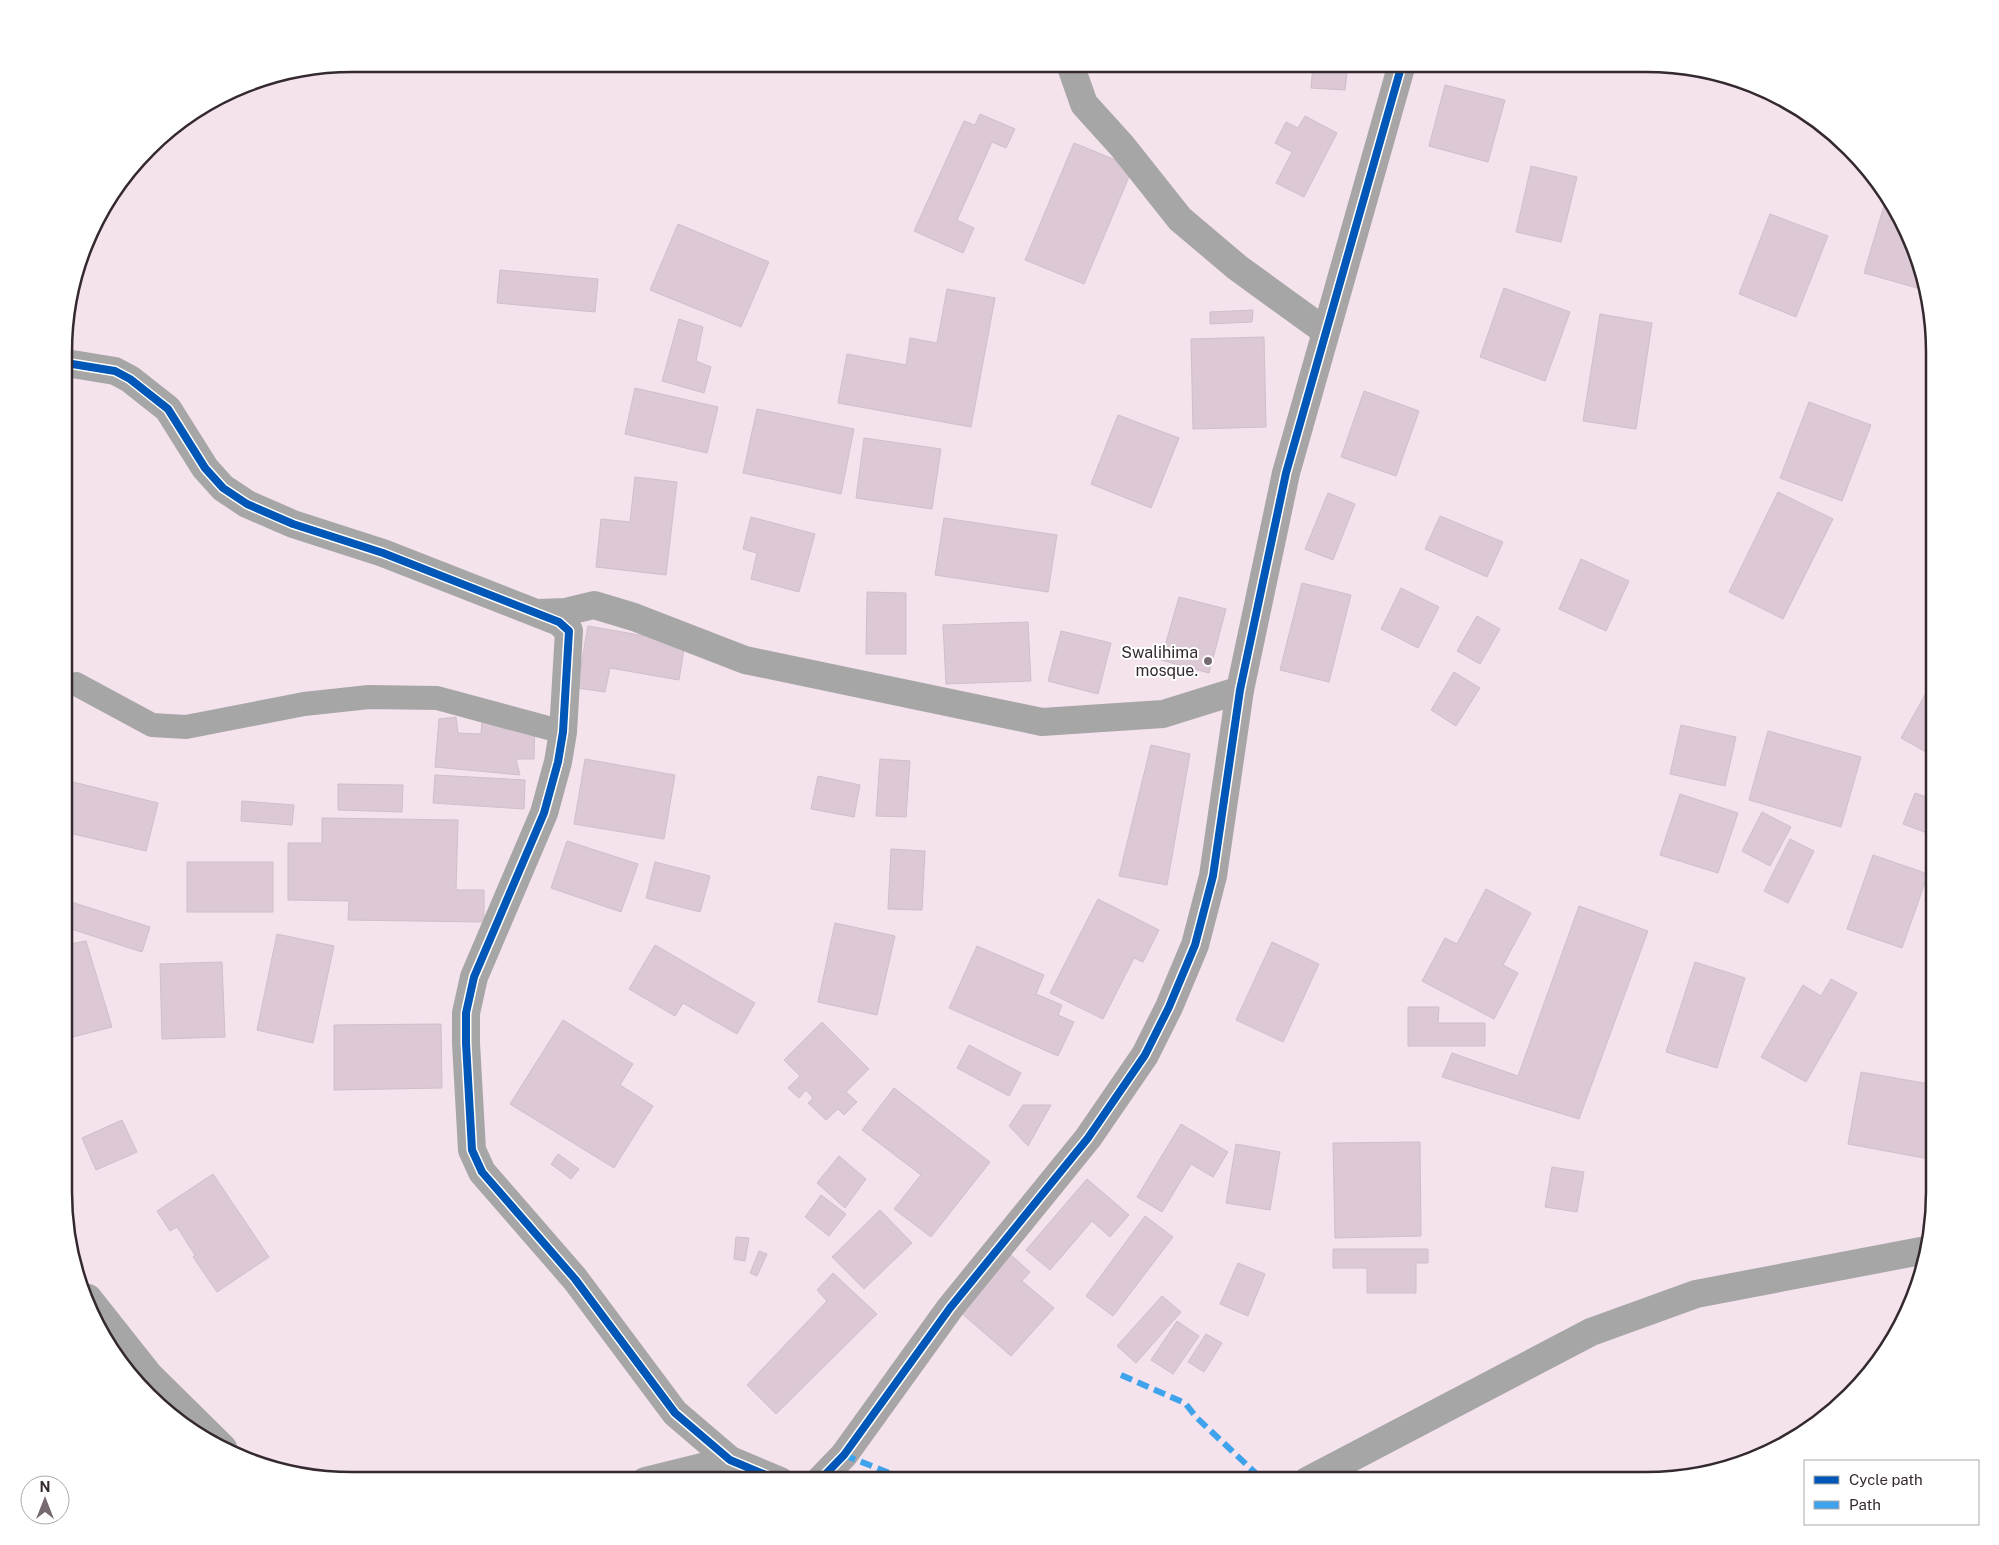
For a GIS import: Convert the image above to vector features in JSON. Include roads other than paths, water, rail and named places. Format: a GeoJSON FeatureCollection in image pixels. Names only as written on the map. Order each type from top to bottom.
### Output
{"type":"FeatureCollection","features":[{"type":"Feature","properties":{"kind":"street"},"geometry":{"type":"LineString","coordinates":[[1073,72],[1084,104],[1122,146],[1180,219],[1238,268],[1325,331]]}},
{"type":"Feature","properties":{"kind":"street"},"geometry":{"type":"LineString","coordinates":[[828,1472],[844,1455],[950,1308],[1088,1138],[1145,1054],[1169,1007],[1195,945],[1213,876],[1240,690],[1286,473],[1400,72]]}},
{"type":"Feature","properties":{"kind":"street"},"geometry":{"type":"LineString","coordinates":[[72,364],[115,371],[130,379],[161,403],[168,409],[205,468],[223,488],[247,504],[293,524],[383,554],[537,613],[559,622],[569,631],[563,732],[558,762],[544,813],[474,978],[466,1013],[472,1150],[482,1172],[575,1279],[675,1413],[730,1460],[759,1472]]}},
{"type":"Feature","properties":{"kind":"street"},"geometry":{"type":"LineString","coordinates":[[537,613],[566,612],[594,605],[634,617],[746,660],[1042,722],[1163,714],[1240,690]]}},
{"type":"Feature","properties":{"kind":"street"},"geometry":{"type":"LineString","coordinates":[[1323,1472],[1591,1332],[1696,1294],[1920,1251]]}},
{"type":"Feature","properties":{"kind":"street"},"geometry":{"type":"LineString","coordinates":[[99,1312],[149,1375],[205,1431]]}},
{"type":"Feature","properties":{"kind":"street"},"geometry":{"type":"LineString","coordinates":[[681,1472],[730,1460]]}},
{"type":"Feature","properties":{"kind":"lane"},"geometry":{"type":"LineString","coordinates":[[76,684],[152,725],[186,727],[304,704],[370,697],[437,698],[563,732]]}},
{"type":"Feature","properties":{"kind":"place","name":"Swalihima mosque."},"geometry":{"type":"Point","coordinates":[1208,661]}}]}
